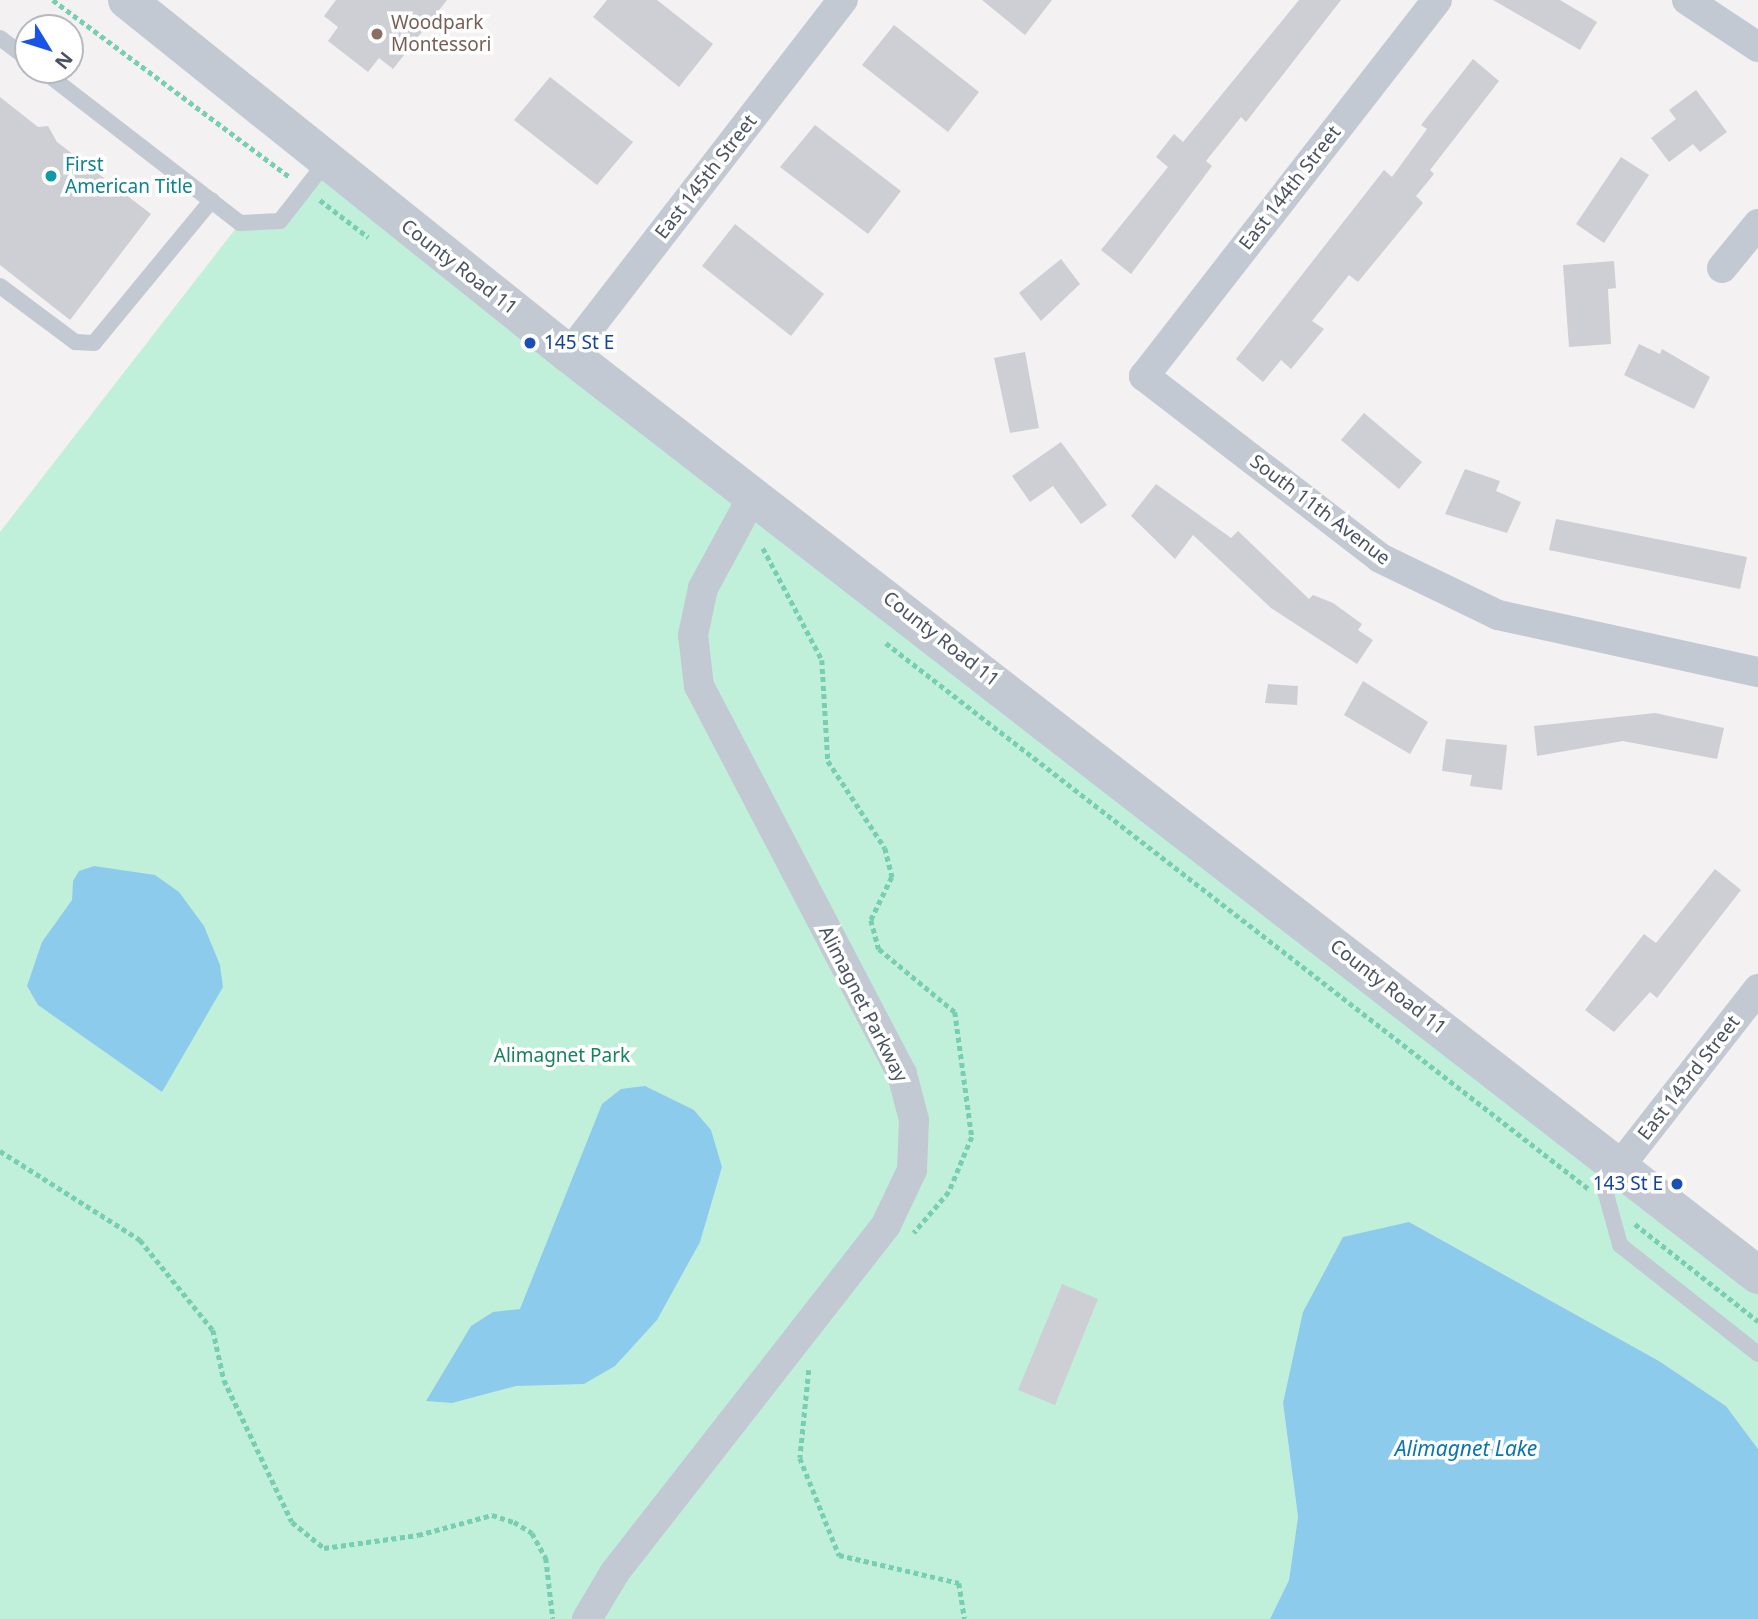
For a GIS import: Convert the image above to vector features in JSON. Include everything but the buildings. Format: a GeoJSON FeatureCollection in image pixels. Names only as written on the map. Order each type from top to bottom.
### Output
{"type":"FeatureCollection","features":[{"type":"Feature","properties":{"kind":"street","name":"County Road 11"},"geometry":{"type":"LineString","coordinates":[[127,0],[316,176],[569,354],[746,509],[1613,1185],[1758,1275]]}},
{"type":"Feature","properties":{"kind":"street","name":"East 145th Street"},"geometry":{"type":"LineString","coordinates":[[569,354],[843,0]]}},
{"type":"Feature","properties":{"kind":"street","name":"East 144th Street"},"geometry":{"type":"LineString","coordinates":[[1144,376],[1437,0]]}},
{"type":"Feature","properties":{"kind":"street"},"geometry":{"type":"LineString","coordinates":[[1699,3],[1758,47]]}},
{"type":"Feature","properties":{"kind":"street"},"geometry":{"type":"LineString","coordinates":[[1721,268],[1758,224]]}},
{"type":"Feature","properties":{"kind":"street","name":"South 11th Avenue"},"geometry":{"type":"LineString","coordinates":[[1144,376],[1380,558],[1497,615],[1758,672]]}},
{"type":"Feature","properties":{"kind":"street","name":"Alimagnet Parkway"},"geometry":{"type":"LineString","coordinates":[[587,1619],[615,1572],[886,1225],[912,1170],[914,1120],[902,1074],[699,686],[693,635],[703,588],[746,509]]}},
{"type":"Feature","properties":{"kind":"street","name":"East 143rd Street"},"geometry":{"type":"LineString","coordinates":[[1613,1185],[1758,989]]}},
{"type":"Feature","properties":{"kind":"lane"},"geometry":{"type":"LineString","coordinates":[[60,84],[240,223],[265,226],[280,221],[316,176]]}},
{"type":"Feature","properties":{"kind":"lane"},"geometry":{"type":"LineString","coordinates":[[0,286],[75,342],[94,343],[212,200]]}},
{"type":"Feature","properties":{"kind":"lane"},"geometry":{"type":"LineString","coordinates":[[1613,1185],[1620,1245],[1758,1354]]}},
{"type":"Feature","properties":{"kind":"path"},"geometry":{"type":"LineString","coordinates":[[53,0],[316,176],[371,239]]}},
{"type":"Feature","properties":{"kind":"path"},"geometry":{"type":"LineString","coordinates":[[746,509],[822,660],[828,761],[885,848],[892,877],[872,920],[879,949],[955,1012],[972,1137],[949,1192],[906,1242]]}},
{"type":"Feature","properties":{"kind":"path"},"geometry":{"type":"LineString","coordinates":[[766,550],[777,558]]}},
{"type":"Feature","properties":{"kind":"path"},"geometry":{"type":"LineString","coordinates":[[875,635],[1613,1185],[1758,1321]]}},
{"type":"Feature","properties":{"kind":"path"},"geometry":{"type":"LineString","coordinates":[[0,1151],[140,1240],[213,1330],[224,1380],[292,1522],[324,1548],[418,1535],[492,1515],[514,1522],[532,1532],[546,1558],[554,1619]]}},
{"type":"Feature","properties":{"kind":"path"},"geometry":{"type":"LineString","coordinates":[[812,1358],[800,1458],[839,1555],[959,1583],[965,1619]]}},
{"type":"Feature","properties":{"kind":"green space","name":"Alimagnet Park"},"geometry":{"type":"Polygon","coordinates":[[[326,162],[1758,1275],[1758,1449],[1726,1406],[1659,1361],[1471,1258],[1283,1403],[1298,1517],[1289,1580],[1270,1619],[0,1619],[0,532],[240,223],[265,226],[326,162]]]}},
{"type":"Feature","properties":{"kind":"water"},"geometry":{"type":"Polygon","coordinates":[[[94,866],[155,875],[179,892],[204,926],[220,965],[223,987],[162,1092],[38,1005],[27,986],[42,942],[72,900],[73,881],[79,871],[94,866]]]}},
{"type":"Feature","properties":{"kind":"water"},"geometry":{"type":"Polygon","coordinates":[[[645,1086],[694,1110],[711,1130],[722,1167],[700,1242],[657,1320],[615,1366],[584,1384],[516,1386],[452,1403],[426,1401],[471,1326],[493,1312],[520,1309],[602,1104],[621,1089],[645,1086]]]}},
{"type":"Feature","properties":{"kind":"water","name":"Alimagnet Lake"},"geometry":{"type":"Polygon","coordinates":[[[1409,1222],[1659,1361],[1726,1406],[1758,1449],[1758,1619],[1270,1619],[1289,1580],[1298,1517],[1283,1403],[1303,1312],[1343,1237],[1409,1222]]]}},
{"type":"Feature","properties":{"kind":"place","name":"Woodpark Montessori"},"geometry":{"type":"Point","coordinates":[377,34]}},
{"type":"Feature","properties":{"kind":"place","name":"First American Title"},"geometry":{"type":"Point","coordinates":[51,176]}},
{"type":"Feature","properties":{"kind":"place","name":"145 St E"},"geometry":{"type":"Point","coordinates":[530,343]}},
{"type":"Feature","properties":{"kind":"place","name":"143 St E"},"geometry":{"type":"Point","coordinates":[1677,1184]}}]}
